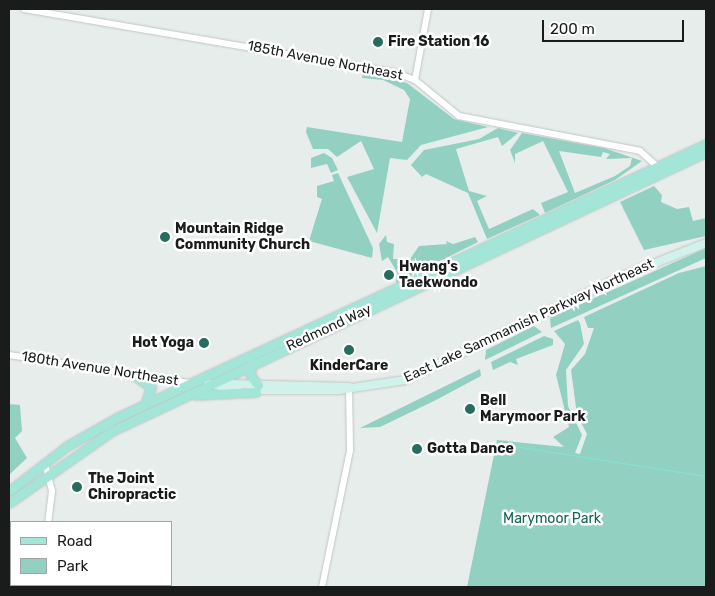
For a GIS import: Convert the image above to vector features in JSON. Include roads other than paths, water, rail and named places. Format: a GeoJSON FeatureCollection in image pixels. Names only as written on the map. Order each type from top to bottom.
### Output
{"type":"FeatureCollection","features":[{"type":"Feature","properties":{"kind":"main road"},"geometry":{"type":"LineString","coordinates":[[659,169],[706,144]]}},
{"type":"Feature","properties":{"kind":"main road"},"geometry":{"type":"LineString","coordinates":[[659,169],[706,152]]}},
{"type":"Feature","properties":{"kind":"main road","name":"Redmond Way"},"geometry":{"type":"LineString","coordinates":[[9,491],[90,432],[142,406],[659,169]]}},
{"type":"Feature","properties":{"kind":"main road","name":"Redmond Way"},"geometry":{"type":"LineString","coordinates":[[9,503],[48,473],[95,441],[182,396],[659,169]]}},
{"type":"Feature","properties":{"kind":"main road","name":"East Lake Sammamish Parkway Northeast"},"geometry":{"type":"LineString","coordinates":[[192,383],[257,388],[385,385],[420,375],[624,275],[706,244]]}},
{"type":"Feature","properties":{"kind":"main road"},"geometry":{"type":"LineString","coordinates":[[294,344],[322,323]]}},
{"type":"Feature","properties":{"kind":"main road"},"geometry":{"type":"LineString","coordinates":[[182,396],[257,388],[250,375],[252,364]]}},
{"type":"Feature","properties":{"kind":"main road"},"geometry":{"type":"LineString","coordinates":[[135,376],[152,388],[142,406]]}},
{"type":"Feature","properties":{"kind":"street","name":"185th Avenue Northeast"},"geometry":{"type":"LineString","coordinates":[[24,9],[394,72],[415,80],[458,116],[640,151],[659,169]]}},
{"type":"Feature","properties":{"kind":"street"},"geometry":{"type":"LineString","coordinates":[[415,80],[428,9]]}},
{"type":"Feature","properties":{"kind":"street","name":"180th Avenue Northeast"},"geometry":{"type":"LineString","coordinates":[[9,355],[135,376],[192,383]]}},
{"type":"Feature","properties":{"kind":"street"},"geometry":{"type":"LineString","coordinates":[[322,587],[350,450],[349,387]]}},
{"type":"Feature","properties":{"kind":"street"},"geometry":{"type":"LineString","coordinates":[[45,463],[52,497],[48,521]]}},
{"type":"Feature","properties":{"kind":"waterway"},"geometry":{"type":"LineString","coordinates":[[507,445],[706,476]]}},
{"type":"Feature","properties":{"kind":"place","name":"Fire Station 16"},"geometry":{"type":"Point","coordinates":[378,42]}},
{"type":"Feature","properties":{"kind":"place","name":"Mountain Ridge Community Church"},"geometry":{"type":"Point","coordinates":[165,237]}},
{"type":"Feature","properties":{"kind":"place","name":"Hwang's Taekwondo"},"geometry":{"type":"Point","coordinates":[389,275]}},
{"type":"Feature","properties":{"kind":"place","name":"Hot Yoga"},"geometry":{"type":"Point","coordinates":[204,343]}},
{"type":"Feature","properties":{"kind":"place","name":"KinderCare"},"geometry":{"type":"Point","coordinates":[349,350]}},
{"type":"Feature","properties":{"kind":"place","name":"Bell Marymoor Park"},"geometry":{"type":"Point","coordinates":[470,409]}},
{"type":"Feature","properties":{"kind":"place","name":"Gotta Dance"},"geometry":{"type":"Point","coordinates":[417,449]}},
{"type":"Feature","properties":{"kind":"place","name":"The Joint Chiropractic"},"geometry":{"type":"Point","coordinates":[77,487]}},
{"type":"Feature","properties":{"kind":"park label","name":"Marymoor Park"},"geometry":{"type":"Point","coordinates":[552,519]}}]}
